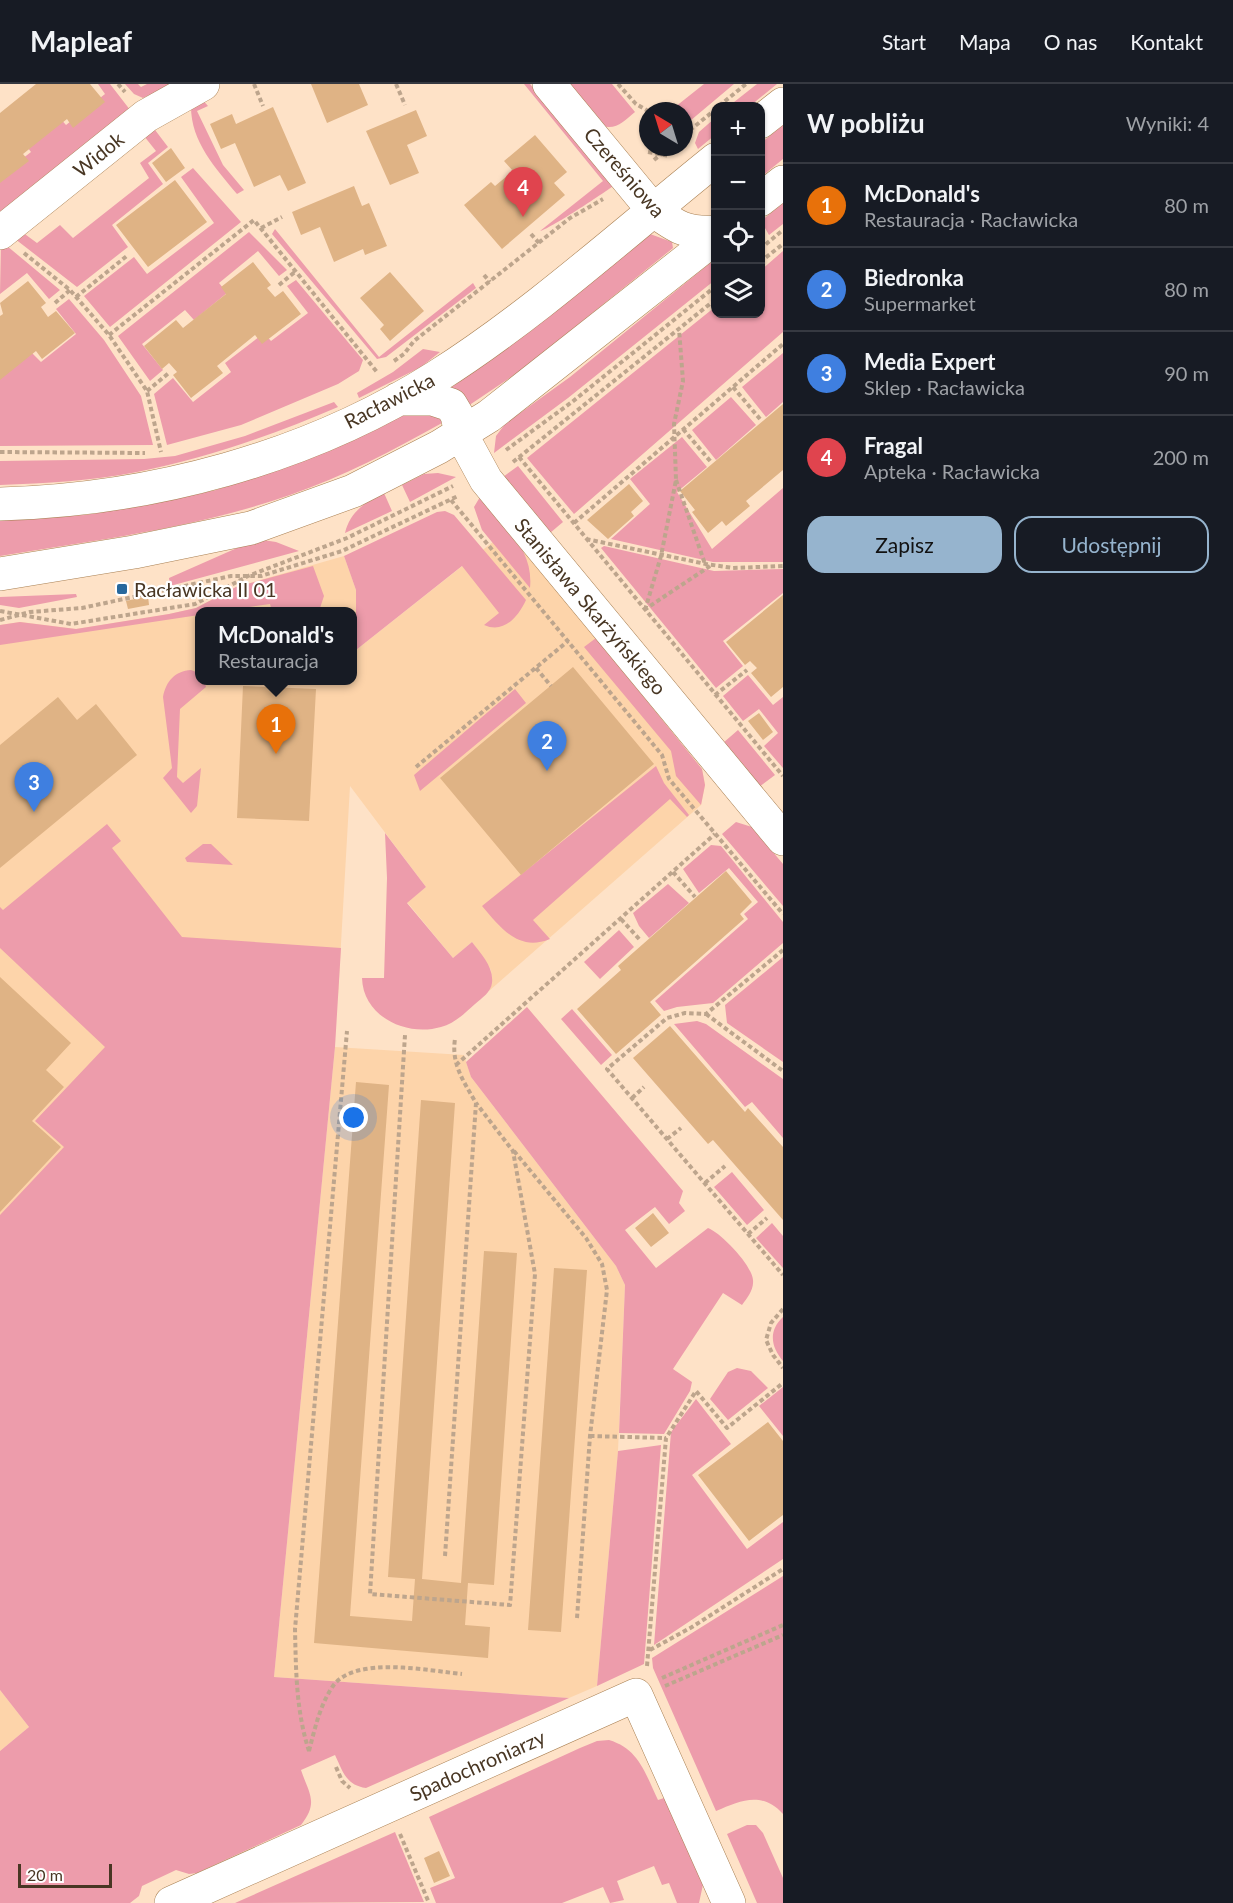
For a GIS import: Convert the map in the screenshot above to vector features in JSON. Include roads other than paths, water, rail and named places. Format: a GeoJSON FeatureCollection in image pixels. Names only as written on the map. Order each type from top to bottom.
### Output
{"type":"FeatureCollection","features":[{"type":"Feature","properties":{"kind":"street","name":"Widok"},"geometry":{"type":"LineString","coordinates":[[9,240],[152,112],[202,84]]}},
{"type":"Feature","properties":{"kind":"street","name":"Czereśniowa"},"geometry":{"type":"LineString","coordinates":[[549,84],[652,210],[673,225],[692,234],[711,235]]}},
{"type":"Feature","properties":{"kind":"street"},"geometry":{"type":"LineString","coordinates":[[765,119],[783,104]]}},
{"type":"Feature","properties":{"kind":"street","name":"Racławicka"},"geometry":{"type":"LineString","coordinates":[[0,504],[106,496],[185,481],[280,451],[397,399],[436,377],[480,346],[711,163]]}},
{"type":"Feature","properties":{"kind":"street"},"geometry":{"type":"LineString","coordinates":[[765,196],[783,182]]}},
{"type":"Feature","properties":{"kind":"street"},"geometry":{"type":"LineString","coordinates":[[0,574],[134,552],[252,528],[353,491],[461,434],[520,393],[711,239]]}},
{"type":"Feature","properties":{"kind":"street","name":"Stanisława Skarżyńskiego"},"geometry":{"type":"LineString","coordinates":[[397,399],[442,400],[451,405],[457,415],[461,434],[486,480],[783,839]]}},
{"type":"Feature","properties":{"kind":"street","name":"Spadochroniarzy"},"geometry":{"type":"LineString","coordinates":[[171,1903],[646,1684],[729,1903]]}},
{"type":"Feature","properties":{"kind":"place","name":"Fragal"},"geometry":{"type":"Point","coordinates":[523,217]}},
{"type":"Feature","properties":{"kind":"place","name":"Racławicka II 01"},"geometry":{"type":"Point","coordinates":[122,589]}},
{"type":"Feature","properties":{"kind":"place","name":"McDonald's"},"geometry":{"type":"Point","coordinates":[276,754]}},
{"type":"Feature","properties":{"kind":"place","name":"Biedronka"},"geometry":{"type":"Point","coordinates":[547,771]}},
{"type":"Feature","properties":{"kind":"place","name":"Media Expert"},"geometry":{"type":"Point","coordinates":[34,812]}}]}
